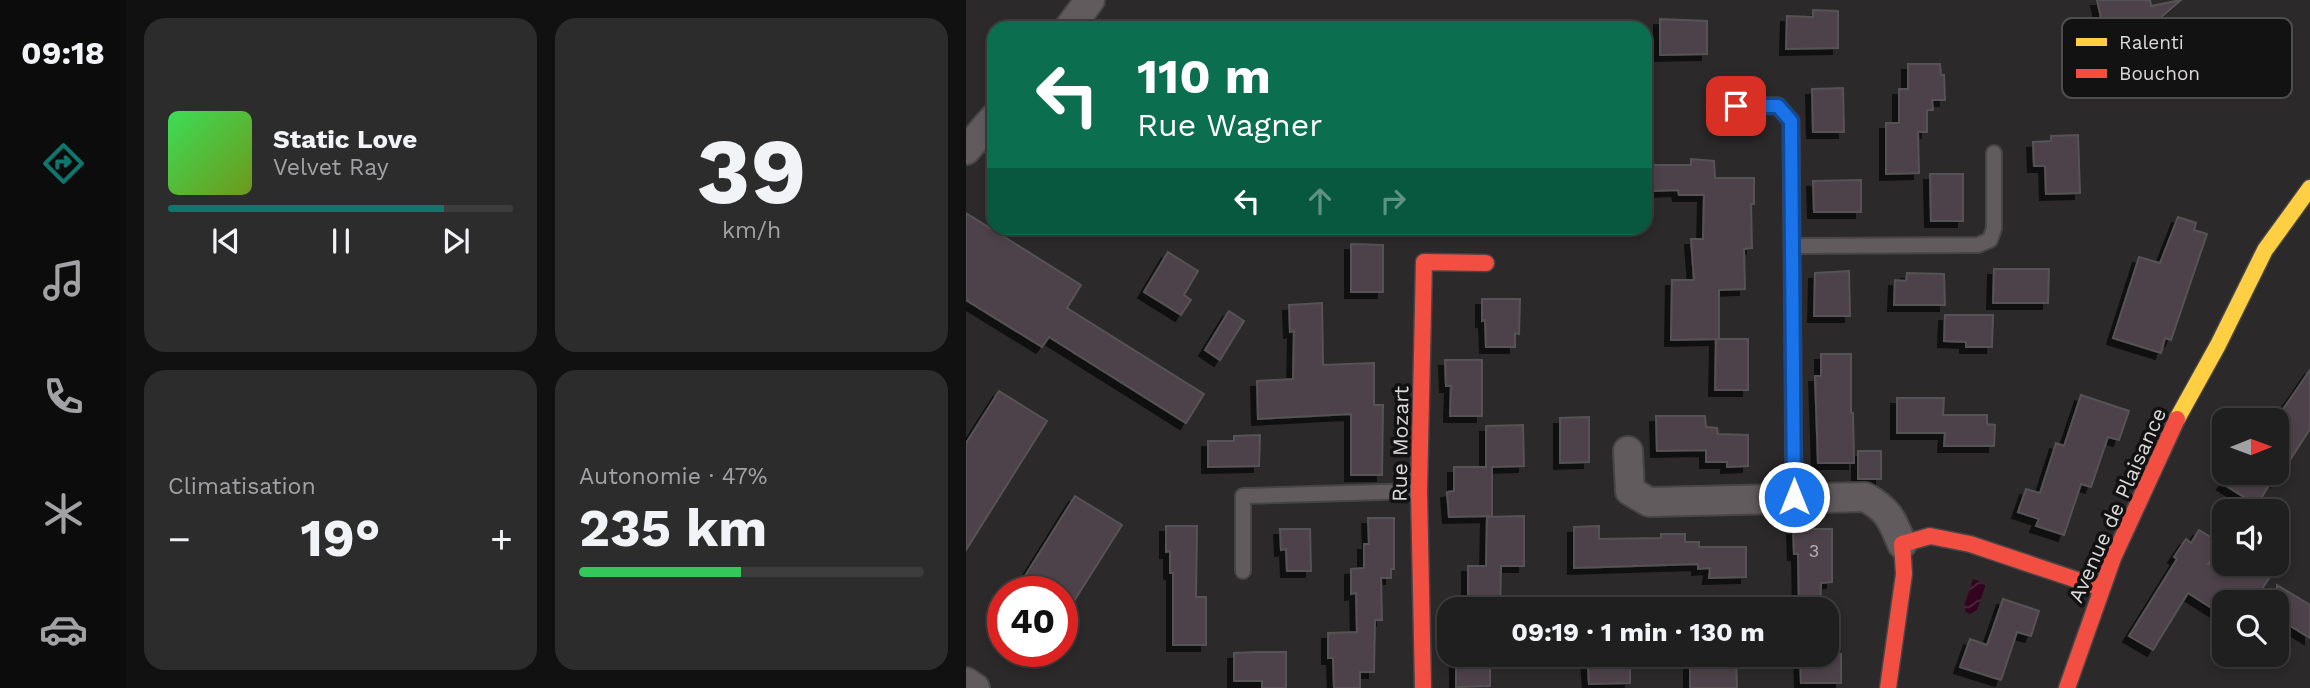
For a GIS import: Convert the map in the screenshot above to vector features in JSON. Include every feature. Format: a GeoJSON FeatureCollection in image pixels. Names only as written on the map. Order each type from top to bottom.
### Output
{"type":"FeatureCollection","features":[{"type":"Feature","properties":{"kind":"street"},"geometry":{"type":"LineString","coordinates":[[1074,21],[1090,0]]}},
{"type":"Feature","properties":{"kind":"street"},"geometry":{"type":"LineString","coordinates":[[1715,105],[1778,106],[1791,121],[1794,497]]}},
{"type":"Feature","properties":{"kind":"street"},"geometry":{"type":"LineString","coordinates":[[966,150],[987,126]]}},
{"type":"Feature","properties":{"kind":"street","name":"Avenue de Plaisance"},"geometry":{"type":"LineString","coordinates":[[2067,688],[2101,588],[2126,526],[2176,421],[2218,345],[2265,250],[2310,188]]}},
{"type":"Feature","properties":{"kind":"street","name":"Rue Mozart"},"geometry":{"type":"LineString","coordinates":[[1423,688],[1419,491],[1424,262],[1486,263]]}},
{"type":"Feature","properties":{"kind":"street","name":"Avenue de Plaisance"},"geometry":{"type":"LineString","coordinates":[[2218,345],[2272,270]]}},
{"type":"Feature","properties":{"kind":"street"},"geometry":{"type":"LineString","coordinates":[[1628,451],[1630,491],[1649,502],[1865,497],[1881,506],[1891,517],[1902,544],[1904,574],[1888,688]]}},
{"type":"Feature","properties":{"kind":"street"},"geometry":{"type":"LineString","coordinates":[[1902,544],[1930,536],[1970,544],[2101,588]]}},
{"type":"Feature","properties":{"kind":"street"},"geometry":{"type":"LineString","coordinates":[[966,682],[975,688]]}},
{"type":"Feature","properties":{"kind":"lane"},"geometry":{"type":"LineString","coordinates":[[1793,246],[1978,245],[1990,240],[1994,228],[1994,153]]}},
{"type":"Feature","properties":{"kind":"lane"},"geometry":{"type":"LineString","coordinates":[[1243,571],[1243,496],[1419,491]]}},
{"type":"Feature","properties":{"kind":"water"},"geometry":{"type":"Polygon","coordinates":[[[1973,579],[1986,584],[1977,610],[1970,614],[1964,606],[1973,579]]]}},
{"type":"Feature","properties":{"kind":"building"},"geometry":{"type":"Polygon","coordinates":[[[2097,0],[2150,0],[2151,6],[2181,0],[2160,18],[2101,18],[2097,0]]]}},
{"type":"Feature","properties":{"kind":"building"},"geometry":{"type":"Polygon","coordinates":[[[1813,10],[1838,11],[1838,48],[1786,49],[1787,16],[1813,17],[1813,10]]]}},
{"type":"Feature","properties":{"kind":"building"},"geometry":{"type":"Polygon","coordinates":[[[1660,19],[1707,21],[1707,54],[1660,55],[1660,19]]]}},
{"type":"Feature","properties":{"kind":"building"},"geometry":{"type":"Polygon","coordinates":[[[1908,64],[1940,64],[1941,75],[1944,75],[1945,100],[1932,100],[1933,110],[1927,110],[1927,132],[1918,132],[1919,173],[1886,174],[1886,123],[1899,123],[1899,89],[1908,89],[1908,64]]]}},
{"type":"Feature","properties":{"kind":"building"},"geometry":{"type":"Polygon","coordinates":[[[1843,88],[1844,132],[1813,132],[1812,89],[1843,88]]]}},
{"type":"Feature","properties":{"kind":"building"},"geometry":{"type":"Polygon","coordinates":[[[2078,135],[2080,193],[2046,194],[2045,166],[2034,166],[2033,142],[2051,141],[2051,136],[2078,135]]]}},
{"type":"Feature","properties":{"kind":"building"},"geometry":{"type":"Polygon","coordinates":[[[1691,159],[1714,161],[1715,178],[1754,178],[1754,204],[1751,204],[1752,248],[1744,249],[1745,289],[1719,290],[1719,339],[1671,340],[1672,280],[1694,280],[1691,239],[1703,239],[1704,195],[1679,195],[1678,190],[1653,191],[1653,165],[1691,165],[1691,159]]]}},
{"type":"Feature","properties":{"kind":"building"},"geometry":{"type":"Polygon","coordinates":[[[1930,174],[1963,174],[1963,221],[1931,221],[1930,174]]]}},
{"type":"Feature","properties":{"kind":"building"},"geometry":{"type":"Polygon","coordinates":[[[1861,180],[1861,212],[1814,212],[1813,181],[1861,180]]]}},
{"type":"Feature","properties":{"kind":"building"},"geometry":{"type":"Polygon","coordinates":[[[966,213],[987,226],[987,235],[1001,235],[1081,285],[1067,308],[1204,394],[1186,423],[1049,337],[1042,347],[966,300],[966,213]]]}},
{"type":"Feature","properties":{"kind":"building"},"geometry":{"type":"Polygon","coordinates":[[[2178,217],[2196,223],[2194,230],[2207,234],[2171,340],[2165,338],[2161,353],[2113,338],[2139,257],[2160,263],[2178,217]]]}},
{"type":"Feature","properties":{"kind":"building"},"geometry":{"type":"Polygon","coordinates":[[[1351,244],[1383,245],[1383,292],[1351,292],[1351,244]]]}},
{"type":"Feature","properties":{"kind":"building"},"geometry":{"type":"Polygon","coordinates":[[[1168,252],[1198,271],[1184,295],[1191,300],[1181,315],[1144,292],[1168,252]]]}},
{"type":"Feature","properties":{"kind":"building"},"geometry":{"type":"Polygon","coordinates":[[[1994,269],[2049,269],[2048,303],[1993,303],[1994,269]]]}},
{"type":"Feature","properties":{"kind":"building"},"geometry":{"type":"Polygon","coordinates":[[[1849,271],[1850,316],[1814,316],[1815,273],[1849,271]]]}},
{"type":"Feature","properties":{"kind":"building"},"geometry":{"type":"Polygon","coordinates":[[[1907,273],[1944,274],[1945,305],[1894,305],[1895,280],[1906,281],[1907,273]]]}},
{"type":"Feature","properties":{"kind":"building"},"geometry":{"type":"Polygon","coordinates":[[[1482,299],[1520,299],[1519,334],[1515,333],[1515,347],[1486,347],[1482,299]]]}},
{"type":"Feature","properties":{"kind":"building"},"geometry":{"type":"Polygon","coordinates":[[[1322,303],[1323,365],[1374,363],[1374,405],[1383,405],[1382,475],[1351,475],[1351,414],[1258,419],[1257,381],[1293,379],[1294,331],[1290,332],[1289,305],[1322,303]]]}},
{"type":"Feature","properties":{"kind":"building"},"geometry":{"type":"Polygon","coordinates":[[[1229,311],[1244,321],[1220,360],[1205,350],[1229,311]]]}},
{"type":"Feature","properties":{"kind":"building"},"geometry":{"type":"Polygon","coordinates":[[[1945,315],[1993,315],[1992,347],[1966,347],[1966,342],[1944,341],[1945,315]]]}},
{"type":"Feature","properties":{"kind":"building"},"geometry":{"type":"Polygon","coordinates":[[[1716,339],[1748,339],[1748,390],[1715,390],[1716,339]]]}},
{"type":"Feature","properties":{"kind":"building"},"geometry":{"type":"Polygon","coordinates":[[[1821,354],[1851,354],[1854,463],[1818,463],[1815,376],[1821,376],[1821,354]]]}},
{"type":"Feature","properties":{"kind":"building"},"geometry":{"type":"Polygon","coordinates":[[[1445,360],[1482,360],[1482,416],[1450,416],[1451,386],[1446,386],[1445,360]]]}},
{"type":"Feature","properties":{"kind":"building"},"geometry":{"type":"Polygon","coordinates":[[[2310,370],[2310,429],[2289,461],[2289,408],[2284,408],[2310,370]]]}},
{"type":"Feature","properties":{"kind":"building"},"geometry":{"type":"Polygon","coordinates":[[[999,391],[1047,421],[966,550],[966,443],[999,391]]]}},
{"type":"Feature","properties":{"kind":"building"},"geometry":{"type":"Polygon","coordinates":[[[2081,395],[2129,411],[2119,440],[2108,437],[2091,487],[2081,484],[2064,535],[2036,526],[2039,519],[2018,512],[2026,489],[2040,493],[2056,443],[2064,446],[2081,395]]]}},
{"type":"Feature","properties":{"kind":"building"},"geometry":{"type":"Polygon","coordinates":[[[1897,398],[1944,398],[1943,415],[1987,415],[1987,424],[1995,425],[1994,446],[1944,446],[1945,433],[1897,433],[1897,398]]]}},
{"type":"Feature","properties":{"kind":"building"},"geometry":{"type":"Polygon","coordinates":[[[1656,416],[1705,416],[1706,427],[1717,428],[1718,434],[1748,435],[1748,466],[1727,467],[1727,462],[1706,462],[1706,450],[1657,451],[1656,416]]]}},
{"type":"Feature","properties":{"kind":"building"},"geometry":{"type":"Polygon","coordinates":[[[1589,417],[1589,462],[1560,463],[1560,418],[1589,417]]]}},
{"type":"Feature","properties":{"kind":"building"},"geometry":{"type":"Polygon","coordinates":[[[1523,425],[1524,466],[1492,467],[1492,516],[1449,517],[1447,492],[1454,491],[1454,467],[1486,467],[1486,426],[1523,425]]]}},
{"type":"Feature","properties":{"kind":"building"},"geometry":{"type":"Polygon","coordinates":[[[1260,435],[1259,466],[1208,467],[1208,441],[1234,441],[1234,436],[1260,435]]]}},
{"type":"Feature","properties":{"kind":"building"},"geometry":{"type":"Polygon","coordinates":[[[1858,451],[1881,451],[1881,479],[1858,479],[1858,451]]]}},
{"type":"Feature","properties":{"kind":"building"},"geometry":{"type":"Polygon","coordinates":[[[2225,485],[2269,485],[2261,499],[2247,499],[2225,485]]]}},
{"type":"Feature","properties":{"kind":"building"},"geometry":{"type":"Polygon","coordinates":[[[1075,496],[1122,525],[1078,595],[1078,576],[1025,576],[1075,496]]]}},
{"type":"Feature","properties":{"kind":"building"},"geometry":{"type":"Polygon","coordinates":[[[1524,516],[1524,566],[1501,566],[1500,597],[1468,597],[1468,566],[1486,566],[1487,517],[1524,516]]]}},
{"type":"Feature","properties":{"kind":"building"},"geometry":{"type":"Polygon","coordinates":[[[1368,518],[1394,518],[1394,569],[1391,569],[1391,578],[1381,578],[1382,620],[1375,620],[1374,672],[1360,672],[1360,688],[1334,688],[1333,658],[1328,658],[1328,633],[1357,632],[1356,593],[1351,594],[1351,569],[1364,568],[1364,544],[1369,544],[1368,518]]]}},
{"type":"Feature","properties":{"kind":"building"},"geometry":{"type":"Polygon","coordinates":[[[1166,526],[1197,526],[1196,597],[1206,597],[1206,645],[1173,645],[1173,573],[1170,573],[1170,551],[1166,552],[1166,526]]]}},
{"type":"Feature","properties":{"kind":"building"},"geometry":{"type":"Polygon","coordinates":[[[1599,526],[1599,539],[1661,538],[1661,534],[1685,534],[1685,542],[1699,542],[1699,547],[1746,547],[1746,577],[1709,578],[1710,568],[1698,569],[1698,564],[1574,568],[1574,527],[1599,526]]]}},
{"type":"Feature","properties":{"kind":"building"},"geometry":{"type":"Polygon","coordinates":[[[1280,529],[1310,529],[1311,571],[1287,571],[1286,549],[1281,550],[1280,529]]]}},
{"type":"Feature","properties":{"kind":"building"},"geometry":{"type":"Polygon","coordinates":[[[1793,529],[1832,529],[1832,582],[1821,583],[1820,597],[1799,597],[1798,554],[1794,554],[1793,529]]]}},
{"type":"Feature","properties":{"kind":"building"},"geometry":{"type":"Polygon","coordinates":[[[2199,530],[2212,538],[2212,558],[2208,564],[2212,564],[2212,576],[2270,577],[2261,590],[2212,590],[2212,608],[2188,593],[2153,650],[2129,636],[2177,559],[2174,557],[2186,539],[2191,543],[2199,530]]]}},
{"type":"Feature","properties":{"kind":"building"},"geometry":{"type":"Polygon","coordinates":[[[2289,592],[2310,605],[2310,638],[2289,625],[2289,592]]]}},
{"type":"Feature","properties":{"kind":"building"},"geometry":{"type":"Polygon","coordinates":[[[2003,599],[2039,611],[2031,636],[2017,632],[2001,680],[1960,667],[1970,639],[1987,645],[2003,599]]]}},
{"type":"Feature","properties":{"kind":"building"},"geometry":{"type":"Polygon","coordinates":[[[1286,652],[1286,688],[1262,688],[1262,681],[1234,681],[1234,653],[1286,652]]]}},
{"type":"Feature","properties":{"kind":"building"},"geometry":{"type":"Polygon","coordinates":[[[1841,654],[1841,683],[1801,683],[1800,667],[1839,667],[1841,654]]]}},
{"type":"Feature","properties":{"kind":"building"},"geometry":{"type":"Polygon","coordinates":[[[1456,667],[1490,667],[1490,686],[1456,687],[1456,667]]]}},
{"type":"Feature","properties":{"kind":"building"},"geometry":{"type":"Polygon","coordinates":[[[1588,667],[1630,667],[1630,683],[1589,684],[1588,667]]]}},
{"type":"Feature","properties":{"kind":"building"},"geometry":{"type":"Polygon","coordinates":[[[1690,667],[1736,667],[1737,688],[1690,688],[1690,667]]]}},
{"type":"Feature","properties":{"kind":"traffic: slow"},"geometry":{"type":"LineString","coordinates":[[1715,105],[1778,106],[1791,121],[1794,497]]}},
{"type":"Feature","properties":{"kind":"traffic: slow"},"geometry":{"type":"LineString","coordinates":[[2177,419],[2218,345],[2265,250],[2310,188]]}},
{"type":"Feature","properties":{"kind":"traffic: jam"},"geometry":{"type":"LineString","coordinates":[[1423,688],[1419,491],[1424,262],[1486,263]]}},
{"type":"Feature","properties":{"kind":"traffic: jam"},"geometry":{"type":"LineString","coordinates":[[2067,688],[2113,558],[2177,419]]}},
{"type":"Feature","properties":{"kind":"traffic: jam"},"geometry":{"type":"LineString","coordinates":[[1888,688],[1904,574],[1902,544],[1930,536],[1970,544],[2101,588]]}},
{"type":"Feature","properties":{"kind":"route"},"geometry":{"type":"LineString","coordinates":[[1736,106],[1778,106],[1791,121],[1794,497]]}}]}
